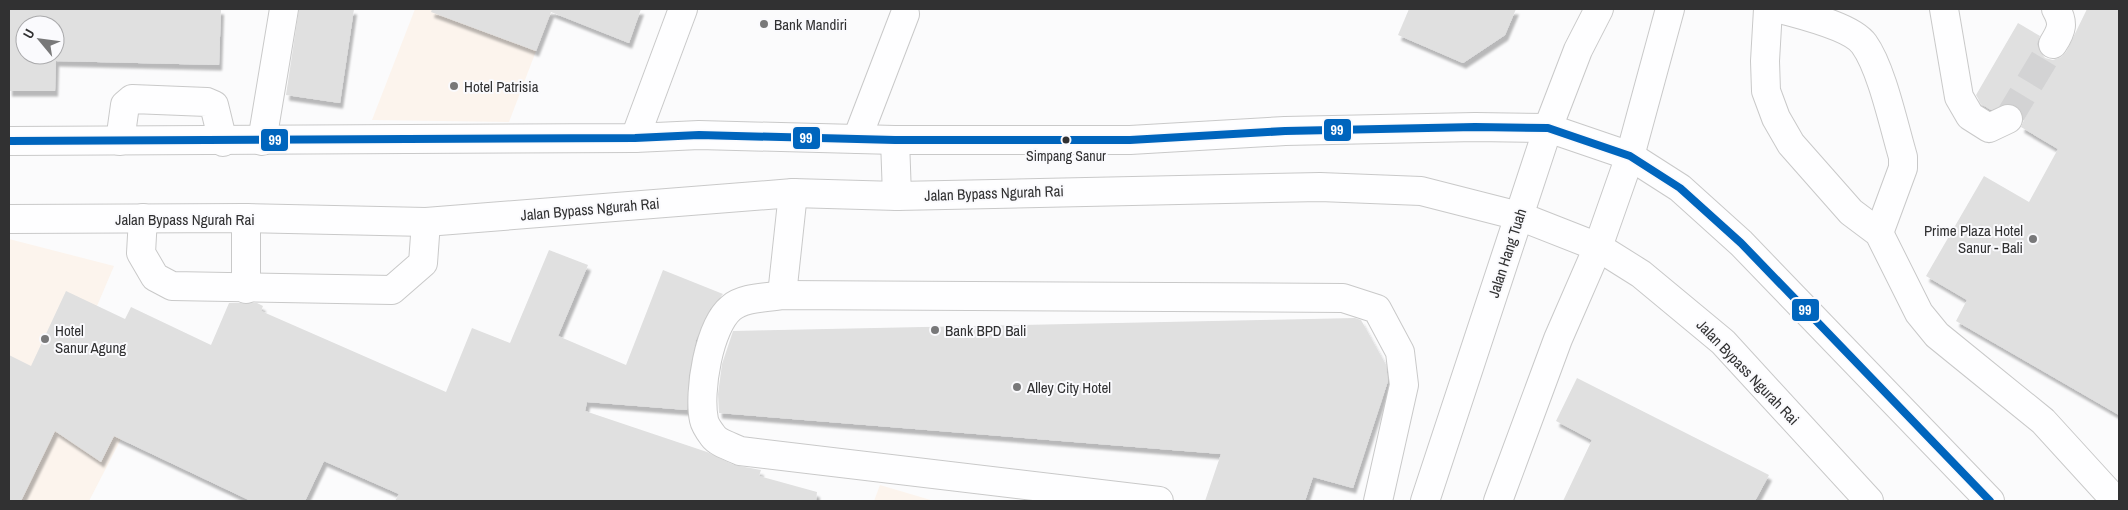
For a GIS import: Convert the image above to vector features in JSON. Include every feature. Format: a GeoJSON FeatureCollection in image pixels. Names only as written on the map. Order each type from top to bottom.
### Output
{"type":"FeatureCollection","features":[{"type":"Feature","properties":{"kind":"main road"},"geometry":{"type":"LineString","coordinates":[[262,141],[284,9]]}},
{"type":"Feature","properties":{"kind":"main road"},"geometry":{"type":"LineString","coordinates":[[634,138],[683,9]]}},
{"type":"Feature","properties":{"kind":"main road","name":"Jalan Hang Tuah"},"geometry":{"type":"LineString","coordinates":[[1425,501],[1548,128],[1578,50],[1599,9]]}},
{"type":"Feature","properties":{"kind":"main road"},"geometry":{"type":"LineString","coordinates":[[1498,501],[1558,339],[1598,247],[1630,156],[1670,9]]}},
{"type":"Feature","properties":{"kind":"main road"},"geometry":{"type":"LineString","coordinates":[[1768,9],[1765,61],[1766,91],[1776,118],[1791,144],[1851,212],[1879,233],[1919,313],[1937,335],[2043,421],[2116,501]]}},
{"type":"Feature","properties":{"kind":"main road"},"geometry":{"type":"LineString","coordinates":[[1780,9],[1836,26],[1864,43],[1880,80],[1903,157],[1903,168],[1879,233]]}},
{"type":"Feature","properties":{"kind":"main road"},"geometry":{"type":"LineString","coordinates":[[1944,9],[1959,97],[1970,116],[1989,128],[2008,119]]}},
{"type":"Feature","properties":{"kind":"main road"},"geometry":{"type":"LineString","coordinates":[[2053,44],[2061,33],[2062,21],[2056,9]]}},
{"type":"Feature","properties":{"kind":"main road"},"geometry":{"type":"LineString","coordinates":[[857,139],[906,14]]}},
{"type":"Feature","properties":{"kind":"main road"},"geometry":{"type":"LineString","coordinates":[[120,141],[125,105],[132,99],[207,102],[214,105],[223,142]]}},
{"type":"Feature","properties":{"kind":"main road"},"geometry":{"type":"LineString","coordinates":[[9,141],[223,142],[634,138],[699,135],[895,140],[1130,140],[1285,131],[1475,127],[1548,128],[1630,156],[1680,188],[1741,243],[1990,501]]}},
{"type":"Feature","properties":{"kind":"main road"},"geometry":{"type":"LineString","coordinates":[[895,140],[897,196]]}},
{"type":"Feature","properties":{"kind":"main road","name":"Jalan Bypass Ngurah Rai"},"geometry":{"type":"LineString","coordinates":[[9,219],[246,218],[426,222],[793,193],[897,196],[1320,187],[1421,191],[1519,216],[1598,247],[1664,292],[1723,342],[1869,501]]}},
{"type":"Feature","properties":{"kind":"main road"},"geometry":{"type":"LineString","coordinates":[[782,295],[793,193]]}},
{"type":"Feature","properties":{"kind":"main road"},"geometry":{"type":"LineString","coordinates":[[143,218],[141,253],[155,277],[172,286],[246,289],[392,290],[423,263],[426,222]]}},
{"type":"Feature","properties":{"kind":"main road"},"geometry":{"type":"LineString","coordinates":[[246,218],[246,289]]}},
{"type":"Feature","properties":{"kind":"main road"},"geometry":{"type":"LineString","coordinates":[[1159,501],[740,451],[714,438],[704,420],[703,395],[708,357],[720,319],[732,307],[742,301],[782,295],[1343,298],[1377,309],[1400,352],[1404,385],[1378,501]]}},
{"type":"Feature","properties":{"kind":"shaded area","name":"Hotel Patrisia"},"geometry":{"type":"Polygon","coordinates":[[[415,9],[552,9],[509,122],[372,120],[415,9]]]}},
{"type":"Feature","properties":{"kind":"shaded area","name":"Hotel Sanur Agung"},"geometry":{"type":"Polygon","coordinates":[[[9,239],[114,266],[97,306],[135,412],[89,501],[9,501],[9,239]]]}},
{"type":"Feature","properties":{"kind":"shaded area"},"geometry":{"type":"Polygon","coordinates":[[[880,485],[934,501],[874,501],[880,485]]]}},
{"type":"Feature","properties":{"kind":"building"},"geometry":{"type":"Polygon","coordinates":[[[9,9],[221,9],[219,65],[65,61],[65,15],[15,15],[15,65],[56,65],[55,91],[9,91],[9,9]]]}},
{"type":"Feature","properties":{"kind":"building"},"geometry":{"type":"Polygon","coordinates":[[[299,9],[354,9],[340,103],[286,95],[299,9]]]}},
{"type":"Feature","properties":{"kind":"building"},"geometry":{"type":"Polygon","coordinates":[[[432,9],[641,9],[629,43],[551,12],[536,51],[431,12],[432,9]]]}},
{"type":"Feature","properties":{"kind":"building"},"geometry":{"type":"Polygon","coordinates":[[[1409,9],[1516,9],[1505,35],[1463,63],[1398,35],[1409,9]]]}},
{"type":"Feature","properties":{"kind":"building","name":"Prime Plaza Hotel Sanur - Bali"},"geometry":{"type":"Polygon","coordinates":[[[2087,9],[2119,9],[2119,415],[1956,321],[1967,300],[1926,276],[1984,176],[2029,202],[2058,149],[2021,127],[2024,120],[2022,113],[2016,106],[2009,103],[1991,110],[1981,104],[1976,95],[2018,23],[2040,36],[2037,44],[2040,52],[2045,58],[2053,60],[2061,57],[2066,52],[2087,9]]]}},
{"type":"Feature","properties":{"kind":"building"},"geometry":{"type":"Polygon","coordinates":[[[549,250],[588,265],[558,336],[626,365],[663,270],[723,294],[710,309],[696,340],[689,375],[687,410],[587,402],[585,411],[707,452],[734,465],[761,470],[759,476],[817,492],[816,501],[395,501],[399,494],[324,461],[305,501],[251,501],[114,436],[101,462],[55,431],[21,501],[9,501],[9,355],[31,366],[66,291],[125,319],[131,307],[211,345],[229,303],[257,303],[263,306],[261,311],[446,392],[472,328],[510,343],[549,250]]]}},
{"type":"Feature","properties":{"kind":"building"},"geometry":{"type":"Polygon","coordinates":[[[1355,318],[1361,320],[1386,365],[1388,381],[1353,488],[1313,477],[1305,501],[1205,501],[1221,454],[719,413],[718,394],[722,364],[733,331],[1355,318]]]}},
{"type":"Feature","properties":{"kind":"building"},"geometry":{"type":"Polygon","coordinates":[[[1577,378],[1769,475],[1755,501],[1563,501],[1592,440],[1556,421],[1577,378]]]}},
{"type":"Feature","properties":{"kind":"tunnel"},"geometry":{"type":"LineString","coordinates":[[2008,119],[2053,44]]}},
{"type":"Feature","properties":{"kind":"transit line","name":"99"},"geometry":{"type":"LineString","coordinates":[[9,141],[635,138],[699,135],[895,140],[1130,140],[1285,131],[1475,127],[1548,128],[1630,156],[1680,188],[1741,243],[1990,501]]}},
{"type":"Feature","properties":{"kind":"place","name":"Bank Mandiri"},"geometry":{"type":"Point","coordinates":[764,24]}},
{"type":"Feature","properties":{"kind":"place","name":"Hotel Patrisia"},"geometry":{"type":"Point","coordinates":[454,86]}},
{"type":"Feature","properties":{"kind":"place","name":"Simpang Sanur"},"geometry":{"type":"Point","coordinates":[1066,140]}},
{"type":"Feature","properties":{"kind":"place","name":"Prime Plaza Hotel Sanur - Bali"},"geometry":{"type":"Point","coordinates":[2033,239]}},
{"type":"Feature","properties":{"kind":"place","name":"Bank BPD Bali"},"geometry":{"type":"Point","coordinates":[935,330]}},
{"type":"Feature","properties":{"kind":"place","name":"Hotel Sanur Agung"},"geometry":{"type":"Point","coordinates":[45,339]}},
{"type":"Feature","properties":{"kind":"place","name":"Alley City Hotel"},"geometry":{"type":"Point","coordinates":[1017,387]}}]}
